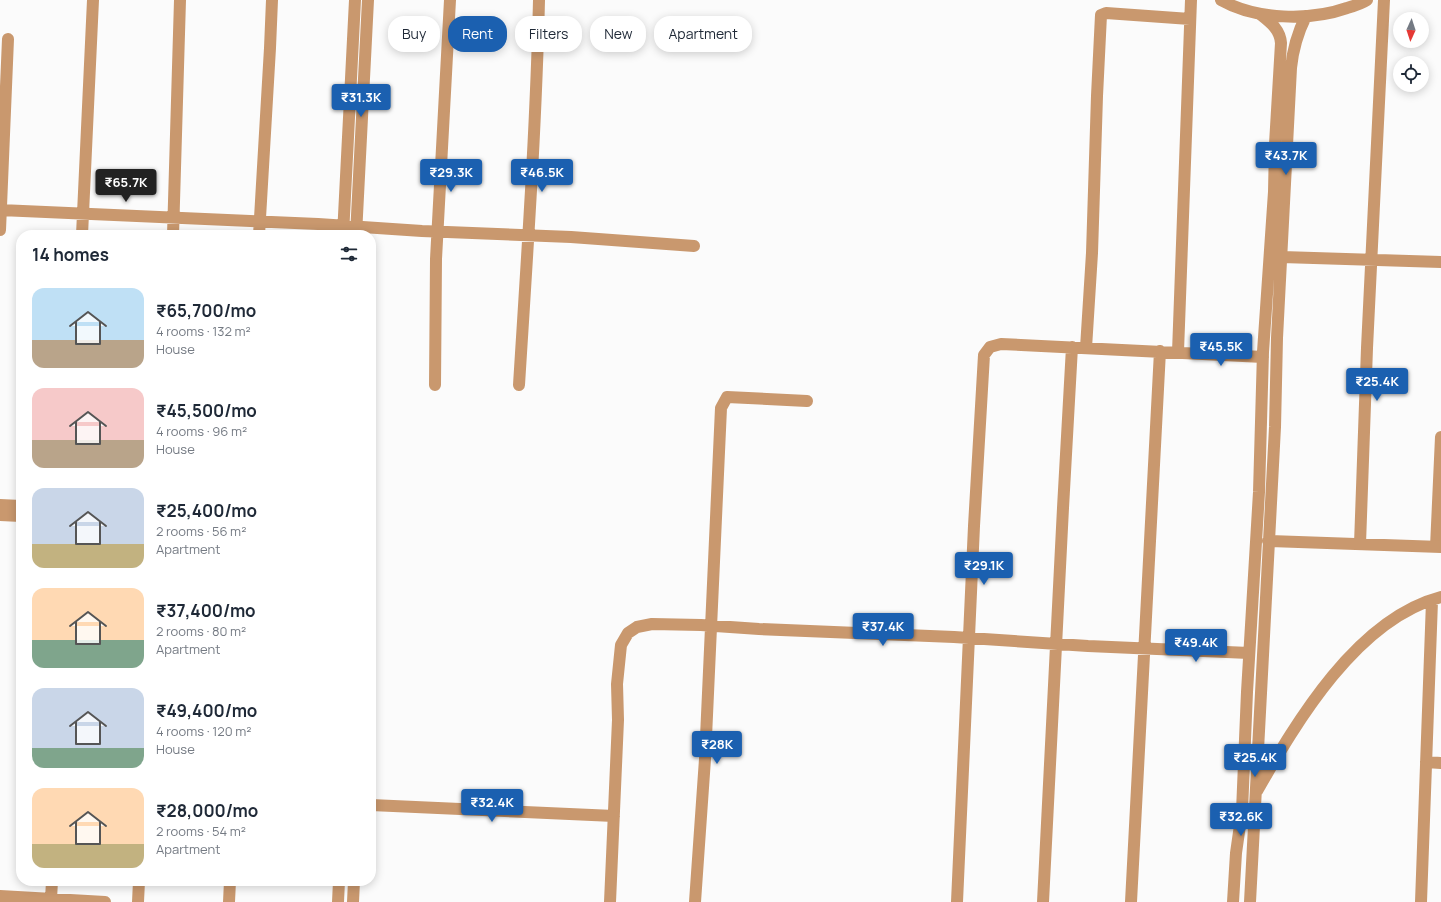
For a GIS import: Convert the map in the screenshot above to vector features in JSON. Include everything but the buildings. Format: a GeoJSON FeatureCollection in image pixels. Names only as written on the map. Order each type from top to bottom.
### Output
{"type":"FeatureCollection","features":[{"type":"Feature","properties":{"kind":"street"},"geometry":{"type":"LineString","coordinates":[[82,230],[93,0]]}},
{"type":"Feature","properties":{"kind":"street"},"geometry":{"type":"LineString","coordinates":[[173,230],[180,0]]}},
{"type":"Feature","properties":{"kind":"street"},"geometry":{"type":"LineString","coordinates":[[259,230],[272,0]]}},
{"type":"Feature","properties":{"kind":"street"},"geometry":{"type":"LineString","coordinates":[[0,210],[260,221],[343,230],[355,0]]}},
{"type":"Feature","properties":{"kind":"street"},"geometry":{"type":"LineString","coordinates":[[356,230],[368,0]]}},
{"type":"Feature","properties":{"kind":"street"},"geometry":{"type":"LineString","coordinates":[[435,385],[438,231],[450,0]]}},
{"type":"Feature","properties":{"kind":"street"},"geometry":{"type":"LineString","coordinates":[[519,385],[537,74],[539,0]]}},
{"type":"Feature","properties":{"kind":"street"},"geometry":{"type":"LineString","coordinates":[[1178,352],[1183,262],[1191,0]]}},
{"type":"Feature","properties":{"kind":"street"},"geometry":{"type":"LineString","coordinates":[[1221,0],[1231,6],[1260,14],[1306,16],[1325,14],[1341,10],[1367,0]]}},
{"type":"Feature","properties":{"kind":"street"},"geometry":{"type":"LineString","coordinates":[[1360,544],[1371,259],[1384,0]]}},
{"type":"Feature","properties":{"kind":"street"},"geometry":{"type":"LineString","coordinates":[[1086,348],[1092,253],[1096,96],[1101,15],[1106,13],[1190,18]]}},
{"type":"Feature","properties":{"kind":"street"},"geometry":{"type":"LineString","coordinates":[[1233,902],[1236,853],[1242,811],[1249,653],[1259,484],[1263,357],[1281,43],[1281,36],[1275,26],[1260,14]]}},
{"type":"Feature","properties":{"kind":"street"},"geometry":{"type":"LineString","coordinates":[[1250,902],[1275,427],[1277,338],[1291,68],[1298,32],[1306,16]]}},
{"type":"Feature","properties":{"kind":"street"},"geometry":{"type":"LineString","coordinates":[[0,230],[8,39]]}},
{"type":"Feature","properties":{"kind":"street"},"geometry":{"type":"LineString","coordinates":[[376,231],[438,231],[528,235],[694,246]]}},
{"type":"Feature","properties":{"kind":"street"},"geometry":{"type":"LineString","coordinates":[[1282,257],[1441,262]]}},
{"type":"Feature","properties":{"kind":"street"},"geometry":{"type":"LineString","coordinates":[[956,902],[984,355],[990,347],[1001,344],[1263,357]]}},
{"type":"Feature","properties":{"kind":"street"},"geometry":{"type":"LineString","coordinates":[[1044,902],[1072,347]]}},
{"type":"Feature","properties":{"kind":"street"},"geometry":{"type":"LineString","coordinates":[[1131,902],[1160,351]]}},
{"type":"Feature","properties":{"kind":"street"},"geometry":{"type":"LineString","coordinates":[[695,902],[705,760],[721,408],[727,398],[807,401]]}},
{"type":"Feature","properties":{"kind":"street"},"geometry":{"type":"LineString","coordinates":[[1268,541],[1438,547],[1441,437]]}},
{"type":"Feature","properties":{"kind":"street"},"geometry":{"type":"LineString","coordinates":[[0,505],[16,506]]}},
{"type":"Feature","properties":{"kind":"street"},"geometry":{"type":"LineString","coordinates":[[0,516],[16,516]]}},
{"type":"Feature","properties":{"kind":"street"},"geometry":{"type":"LineString","coordinates":[[1242,811],[1255,794],[1285,741],[1302,716],[1319,692],[1350,656],[1382,627],[1410,609],[1436,599],[1426,762],[1421,902]]}},
{"type":"Feature","properties":{"kind":"street"},"geometry":{"type":"LineString","coordinates":[[610,902],[618,720],[617,684],[621,645],[628,633],[637,627],[652,624],[712,626],[969,638],[1056,645],[1249,653]]}},
{"type":"Feature","properties":{"kind":"street"},"geometry":{"type":"LineString","coordinates":[[1426,762],[1441,763]]}},
{"type":"Feature","properties":{"kind":"street"},"geometry":{"type":"LineString","coordinates":[[376,805],[614,816]]}},
{"type":"Feature","properties":{"kind":"street"},"geometry":{"type":"LineString","coordinates":[[51,899],[52,886]]}},
{"type":"Feature","properties":{"kind":"street"},"geometry":{"type":"LineString","coordinates":[[138,902],[139,886]]}},
{"type":"Feature","properties":{"kind":"street"},"geometry":{"type":"LineString","coordinates":[[229,902],[230,886]]}},
{"type":"Feature","properties":{"kind":"street"},"geometry":{"type":"LineString","coordinates":[[338,902],[339,886]]}},
{"type":"Feature","properties":{"kind":"street"},"geometry":{"type":"LineString","coordinates":[[353,902],[354,886]]}},
{"type":"Feature","properties":{"kind":"street"},"geometry":{"type":"LineString","coordinates":[[0,896],[105,902]]}}]}
